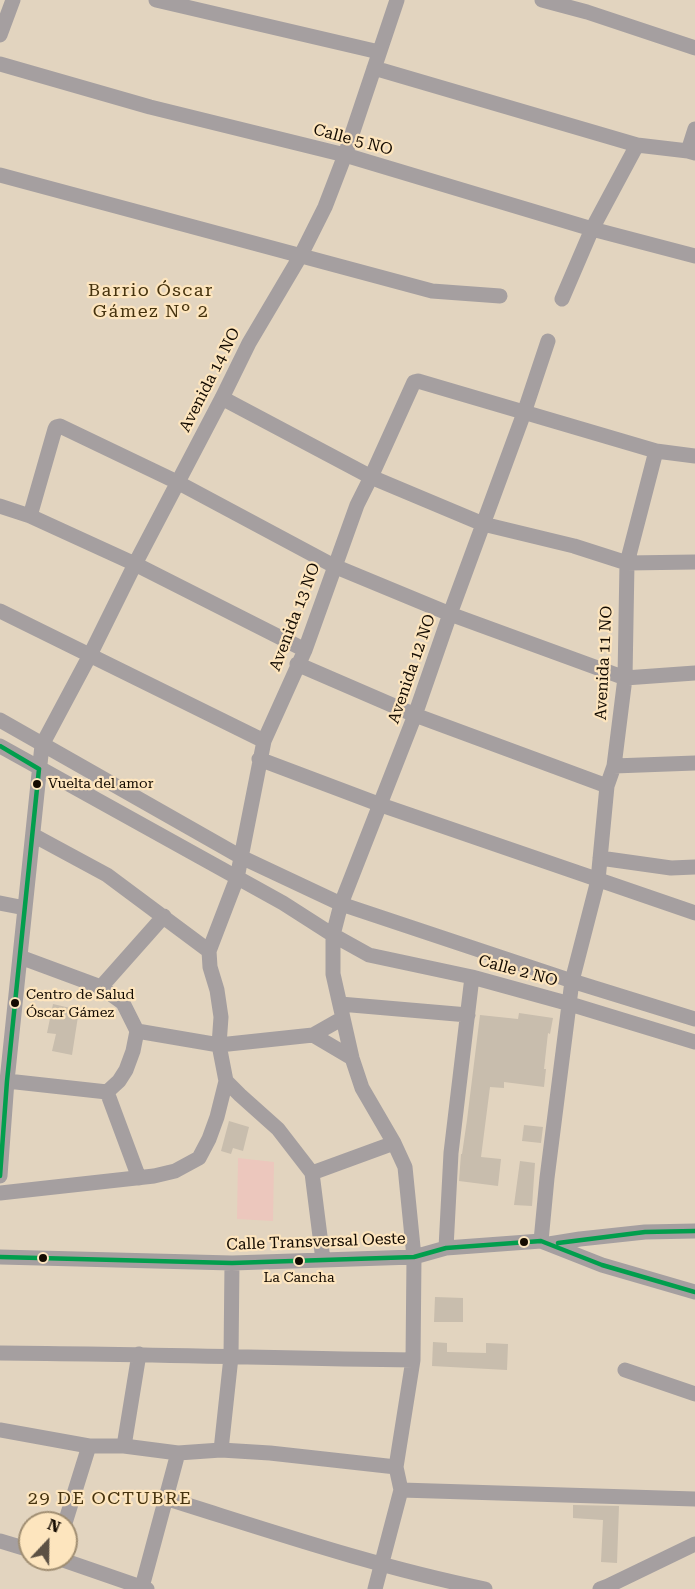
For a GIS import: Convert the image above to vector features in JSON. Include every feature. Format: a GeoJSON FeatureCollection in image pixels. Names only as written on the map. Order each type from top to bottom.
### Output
{"type":"FeatureCollection","features":[{"type":"Feature","properties":{"kind":"street"},"geometry":{"type":"LineString","coordinates":[[0,35],[13,0]]}},
{"type":"Feature","properties":{"kind":"street"},"geometry":{"type":"LineString","coordinates":[[156,0],[173,2],[379,52]]}},
{"type":"Feature","properties":{"kind":"street","name":"Avenida 14 NO"},"geometry":{"type":"LineString","coordinates":[[0,1176],[7,1081],[7,1017],[20,957],[42,745],[249,343],[301,255],[325,207],[345,155],[397,0]]}},
{"type":"Feature","properties":{"kind":"street"},"geometry":{"type":"LineString","coordinates":[[542,0],[589,6],[695,48]]}},
{"type":"Feature","properties":{"kind":"street","name":"Calle 5 NO"},"geometry":{"type":"LineString","coordinates":[[0,64],[150,108],[345,155],[592,229],[695,256]]}},
{"type":"Feature","properties":{"kind":"street"},"geometry":{"type":"LineString","coordinates":[[374,68],[638,145],[691,152],[695,129]]}},
{"type":"Feature","properties":{"kind":"street"},"geometry":{"type":"LineString","coordinates":[[562,299],[592,229],[638,145]]}},
{"type":"Feature","properties":{"kind":"street"},"geometry":{"type":"LineString","coordinates":[[0,174],[432,291],[501,296]]}},
{"type":"Feature","properties":{"kind":"street","name":"Avenida 12 NO"},"geometry":{"type":"LineString","coordinates":[[396,1467],[413,1360],[414,1257],[405,1167],[394,1143],[362,1088],[352,1058],[333,974],[333,935],[341,904],[415,715],[548,341]]}},
{"type":"Feature","properties":{"kind":"street","name":"Avenida 13 NO"},"geometry":{"type":"LineString","coordinates":[[209,951],[237,878],[264,741],[305,650],[357,505],[414,382],[418,381],[524,413]]}},
{"type":"Feature","properties":{"kind":"street"},"geometry":{"type":"LineString","coordinates":[[222,398],[371,477],[483,524],[574,546],[627,563],[695,562]]}},
{"type":"Feature","properties":{"kind":"street"},"geometry":{"type":"LineString","coordinates":[[524,413],[656,451],[695,456]]}},
{"type":"Feature","properties":{"kind":"street"},"geometry":{"type":"LineString","coordinates":[[30,516],[56,427],[60,426],[177,482],[334,566],[450,614],[625,678],[695,673]]}},
{"type":"Feature","properties":{"kind":"street","name":"Avenida 11 NO"},"geometry":{"type":"LineString","coordinates":[[545,1243],[547,1178],[573,981],[598,880],[607,786],[614,766],[625,678],[627,563],[656,451]]}},
{"type":"Feature","properties":{"kind":"street"},"geometry":{"type":"LineString","coordinates":[[0,506],[30,516],[135,564],[305,650]]}},
{"type":"Feature","properties":{"kind":"street"},"geometry":{"type":"LineString","coordinates":[[0,611],[264,741]]}},
{"type":"Feature","properties":{"kind":"street"},"geometry":{"type":"LineString","coordinates":[[297,664],[415,715],[607,786]]}},
{"type":"Feature","properties":{"kind":"street"},"geometry":{"type":"LineString","coordinates":[[0,720],[241,857],[341,904],[695,1019]]}},
{"type":"Feature","properties":{"kind":"street","name":"Calle 2 NO"},"geometry":{"type":"LineString","coordinates":[[0,746],[283,903],[369,955],[472,977],[695,1042]]}},
{"type":"Feature","properties":{"kind":"street"},"geometry":{"type":"LineString","coordinates":[[260,759],[381,805],[695,913]]}},
{"type":"Feature","properties":{"kind":"street"},"geometry":{"type":"LineString","coordinates":[[614,766],[695,763]]}},
{"type":"Feature","properties":{"kind":"street"},"geometry":{"type":"LineString","coordinates":[[0,1192],[139,1178],[175,1171],[199,1158],[217,1117],[226,1081],[219,1045],[221,1017],[217,990],[210,967],[209,951],[108,875],[33,836]]}},
{"type":"Feature","properties":{"kind":"street"},"geometry":{"type":"LineString","coordinates":[[600,858],[670,868],[695,867]]}},
{"type":"Feature","properties":{"kind":"street"},"geometry":{"type":"LineString","coordinates":[[0,903],[26,908]]}},
{"type":"Feature","properties":{"kind":"street"},"geometry":{"type":"LineString","coordinates":[[101,987],[164,916]]}},
{"type":"Feature","properties":{"kind":"street"},"geometry":{"type":"LineString","coordinates":[[7,1081],[107,1092],[119,1081],[126,1070],[137,1031],[123,1003],[101,987],[20,957]]}},
{"type":"Feature","properties":{"kind":"street"},"geometry":{"type":"LineString","coordinates":[[446,1248],[452,1153],[472,977]]}},
{"type":"Feature","properties":{"kind":"street"},"geometry":{"type":"LineString","coordinates":[[137,1031],[219,1045],[313,1035],[341,1011],[468,1015]]}},
{"type":"Feature","properties":{"kind":"street"},"geometry":{"type":"LineString","coordinates":[[313,1035],[352,1058]]}},
{"type":"Feature","properties":{"kind":"street"},"geometry":{"type":"LineString","coordinates":[[226,1081],[278,1129],[312,1173],[323,1260]]}},
{"type":"Feature","properties":{"kind":"street"},"geometry":{"type":"LineString","coordinates":[[107,1092],[139,1178]]}},
{"type":"Feature","properties":{"kind":"street"},"geometry":{"type":"LineString","coordinates":[[312,1173],[394,1143]]}},
{"type":"Feature","properties":{"kind":"street"},"geometry":{"type":"LineString","coordinates":[[545,1243],[645,1232],[695,1231]]}},
{"type":"Feature","properties":{"kind":"street","name":"Calle Transversal Oeste"},"geometry":{"type":"LineString","coordinates":[[0,1257],[232,1263],[414,1257],[446,1248],[545,1243],[602,1265],[695,1292]]}},
{"type":"Feature","properties":{"kind":"street"},"geometry":{"type":"LineString","coordinates":[[221,1450],[231,1357],[232,1263]]}},
{"type":"Feature","properties":{"kind":"street"},"geometry":{"type":"LineString","coordinates":[[0,1353],[413,1360]]}},
{"type":"Feature","properties":{"kind":"street"},"geometry":{"type":"LineString","coordinates":[[124,1446],[139,1354]]}},
{"type":"Feature","properties":{"kind":"street"},"geometry":{"type":"LineString","coordinates":[[625,1370],[695,1394]]}},
{"type":"Feature","properties":{"kind":"street"},"geometry":{"type":"LineString","coordinates":[[0,1430],[89,1446],[124,1446],[178,1453],[221,1450],[270,1453],[396,1467],[401,1490],[375,1589]]}},
{"type":"Feature","properties":{"kind":"street"},"geometry":{"type":"LineString","coordinates":[[69,1511],[89,1446]]}},
{"type":"Feature","properties":{"kind":"street"},"geometry":{"type":"LineString","coordinates":[[78,1565],[145,1588],[165,1498],[178,1453]]}},
{"type":"Feature","properties":{"kind":"street"},"geometry":{"type":"LineString","coordinates":[[401,1490],[695,1498]]}},
{"type":"Feature","properties":{"kind":"street"},"geometry":{"type":"LineString","coordinates":[[165,1498],[382,1564],[478,1588]]}},
{"type":"Feature","properties":{"kind":"street"},"geometry":{"type":"LineString","coordinates":[[0,1540],[18,1546]]}},
{"type":"Feature","properties":{"kind":"street"},"geometry":{"type":"LineString","coordinates":[[600,1589],[695,1544]]}},
{"type":"Feature","properties":{"kind":"shaded area"},"geometry":{"type":"Polygon","coordinates":[[[238,1158],[274,1162],[273,1221],[237,1219],[238,1158]]]}},
{"type":"Feature","properties":{"kind":"building"},"geometry":{"type":"Polygon","coordinates":[[[53,1004],[79,1010],[72,1055],[52,1051],[56,1034],[47,1033],[53,1004]]]}},
{"type":"Feature","properties":{"kind":"building"},"geometry":{"type":"Polygon","coordinates":[[[519,1013],[553,1018],[550,1034],[548,1033],[544,1087],[504,1082],[504,1088],[490,1087],[481,1157],[501,1159],[498,1186],[459,1181],[480,1015],[518,1019],[519,1013]]]}},
{"type":"Feature","properties":{"kind":"building"},"geometry":{"type":"Polygon","coordinates":[[[229,1121],[249,1127],[243,1151],[233,1148],[231,1154],[221,1151],[229,1121]]]}},
{"type":"Feature","properties":{"kind":"building"},"geometry":{"type":"Polygon","coordinates":[[[524,1125],[543,1127],[541,1143],[522,1141],[524,1125]]]}},
{"type":"Feature","properties":{"kind":"building"},"geometry":{"type":"Polygon","coordinates":[[[520,1161],[535,1163],[532,1206],[514,1205],[520,1161]]]}},
{"type":"Feature","properties":{"kind":"building"},"geometry":{"type":"Polygon","coordinates":[[[435,1297],[463,1298],[463,1322],[434,1322],[435,1297]]]}},
{"type":"Feature","properties":{"kind":"building"},"geometry":{"type":"Polygon","coordinates":[[[433,1342],[447,1343],[447,1352],[486,1353],[486,1343],[508,1344],[507,1370],[432,1366],[433,1342]]]}},
{"type":"Feature","properties":{"kind":"building"},"geometry":{"type":"Polygon","coordinates":[[[573,1505],[619,1506],[617,1563],[601,1562],[603,1520],[573,1518],[573,1505]]]}},
{"type":"Feature","properties":{"kind":"transit line"},"geometry":{"type":"LineString","coordinates":[[0,746],[39,769]]}},
{"type":"Feature","properties":{"kind":"transit line"},"geometry":{"type":"LineString","coordinates":[[0,1176],[7,1081],[39,769]]}},
{"type":"Feature","properties":{"kind":"transit line"},"geometry":{"type":"LineString","coordinates":[[558,1243],[645,1232],[695,1231]]}},
{"type":"Feature","properties":{"kind":"transit line"},"geometry":{"type":"LineString","coordinates":[[0,1257],[232,1263],[414,1257],[446,1248],[541,1241],[602,1265],[695,1292]]}},
{"type":"Feature","properties":{"kind":"place","name":"Vuelta del amor"},"geometry":{"type":"Point","coordinates":[37,784]}},
{"type":"Feature","properties":{"kind":"place","name":"Centro de Salud Óscar Gámez"},"geometry":{"type":"Point","coordinates":[15,1003]}},
{"type":"Feature","properties":{"kind":"place","name":"La Cancha"},"geometry":{"type":"Point","coordinates":[299,1261]}},
{"type":"Feature","properties":{"kind":"district","name":"Barrio Óscar Gámez Nº 2"},"geometry":{"type":"Point","coordinates":[151,301]}},
{"type":"Feature","properties":{"kind":"district","name":"29 DE OCTUBRE"},"geometry":{"type":"Point","coordinates":[110,1499]}}]}
